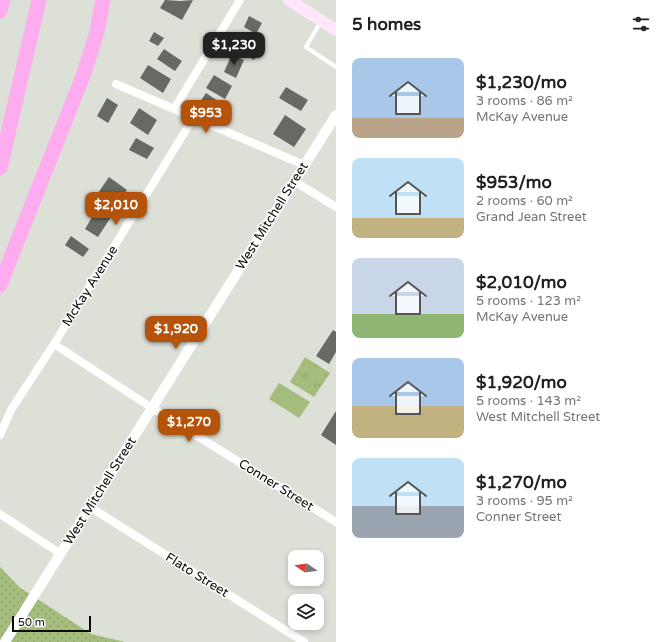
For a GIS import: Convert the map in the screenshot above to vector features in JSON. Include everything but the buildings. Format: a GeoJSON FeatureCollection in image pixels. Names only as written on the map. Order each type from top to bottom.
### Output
{"type":"FeatureCollection","features":[{"type":"Feature","properties":{"kind":"highway"},"geometry":{"type":"LineString","coordinates":[[0,11],[3,0]]}},
{"type":"Feature","properties":{"kind":"highway"},"geometry":{"type":"LineString","coordinates":[[0,168],[39,0]]}},
{"type":"Feature","properties":{"kind":"highway"},"geometry":{"type":"LineString","coordinates":[[0,285],[83,76],[96,32],[103,0]]}},
{"type":"Feature","properties":{"kind":"main road"},"geometry":{"type":"LineString","coordinates":[[289,0],[336,30]]}},
{"type":"Feature","properties":{"kind":"street"},"geometry":{"type":"LineString","coordinates":[[174,109],[240,0]]}},
{"type":"Feature","properties":{"kind":"street"},"geometry":{"type":"LineString","coordinates":[[116,84],[304,165]]}},
{"type":"Feature","properties":{"kind":"street","name":"West Mitchell Street"},"geometry":{"type":"LineString","coordinates":[[5,642],[336,116]]}},
{"type":"Feature","properties":{"kind":"street","name":"McKay Avenue"},"geometry":{"type":"LineString","coordinates":[[0,435],[10,410],[54,344],[194,117]]}},
{"type":"Feature","properties":{"kind":"street"},"geometry":{"type":"LineString","coordinates":[[294,181],[336,207]]}},
{"type":"Feature","properties":{"kind":"street","name":"Conner Street"},"geometry":{"type":"LineString","coordinates":[[54,344],[152,408],[336,522]]}},
{"type":"Feature","properties":{"kind":"street","name":"Flato Street"},"geometry":{"type":"LineString","coordinates":[[90,507],[304,642]]}},
{"type":"Feature","properties":{"kind":"street"},"geometry":{"type":"LineString","coordinates":[[0,514],[61,554]]}},
{"type":"Feature","properties":{"kind":"lane"},"geometry":{"type":"LineString","coordinates":[[321,21],[306,47],[336,67]]}},
{"type":"Feature","properties":{"kind":"green space"},"geometry":{"type":"Polygon","coordinates":[[[305,357],[330,373],[314,397],[290,382],[305,357]]]}},
{"type":"Feature","properties":{"kind":"green space"},"geometry":{"type":"Polygon","coordinates":[[[279,383],[310,402],[299,418],[269,399],[279,383]]]}},
{"type":"Feature","properties":{"kind":"green space"},"geometry":{"type":"Polygon","coordinates":[[[0,567],[19,587],[91,634],[125,642],[0,642],[0,567]]]}}]}
